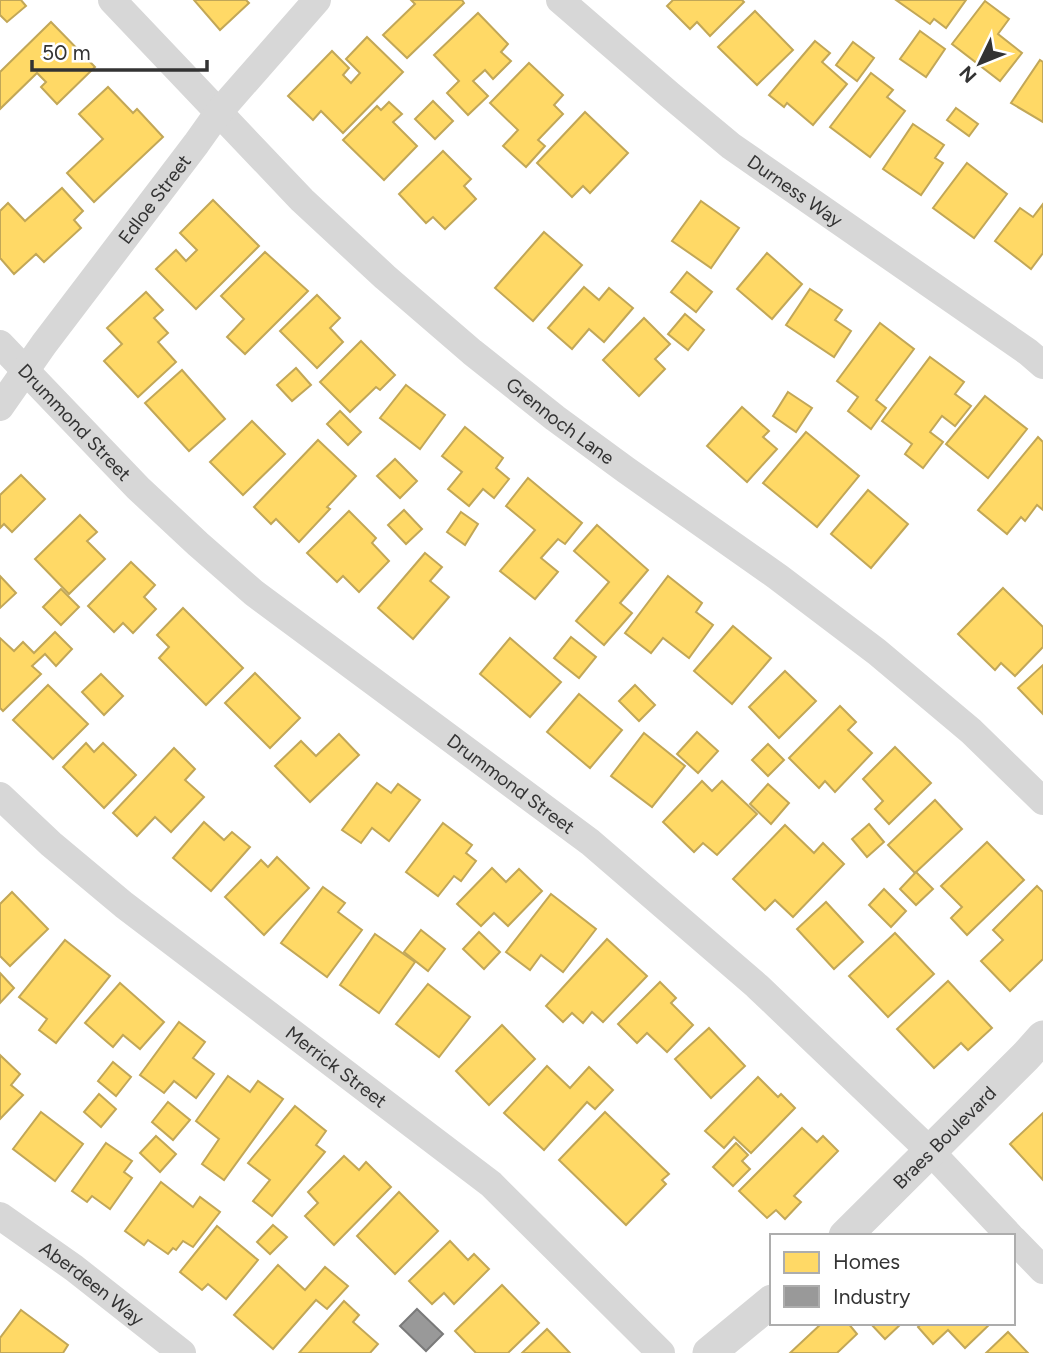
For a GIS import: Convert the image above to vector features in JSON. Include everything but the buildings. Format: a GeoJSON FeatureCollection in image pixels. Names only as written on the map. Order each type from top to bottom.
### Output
{"type":"FeatureCollection","features":[{"type":"Feature","properties":{"kind":"street","name":"Grennoch Lane"},"geometry":{"type":"LineString","coordinates":[[111,0],[311,209],[472,352],[555,418],[778,576],[877,652],[971,731],[1043,801]]}},
{"type":"Feature","properties":{"kind":"street","name":"Edloe Street"},"geometry":{"type":"LineString","coordinates":[[0,407],[218,113],[317,0]]}},
{"type":"Feature","properties":{"kind":"street","name":"Durness Way"},"geometry":{"type":"LineString","coordinates":[[560,0],[731,146],[1017,344],[1043,365]]}},
{"type":"Feature","properties":{"kind":"street","name":"Drummond Street"},"geometry":{"type":"LineString","coordinates":[[0,344],[138,488],[245,585],[590,842],[757,986],[931,1152],[1009,1234]]}},
{"type":"Feature","properties":{"kind":"street","name":"Merrick Street"},"geometry":{"type":"LineString","coordinates":[[0,796],[51,844],[124,905],[491,1184],[661,1353]]}},
{"type":"Feature","properties":{"kind":"street","name":"Braes Boulevard"},"geometry":{"type":"LineString","coordinates":[[847,1234],[1043,1037]]}},
{"type":"Feature","properties":{"kind":"street","name":"Aberdeen Way"},"geometry":{"type":"LineString","coordinates":[[0,1216],[74,1268],[182,1353]]}},
{"type":"Feature","properties":{"kind":"street","name":"Drummond Street"},"geometry":{"type":"LineString","coordinates":[[1015,1240],[1043,1270]]}},
{"type":"Feature","properties":{"kind":"street"},"geometry":{"type":"LineString","coordinates":[[709,1353],[770,1303]]}}]}
